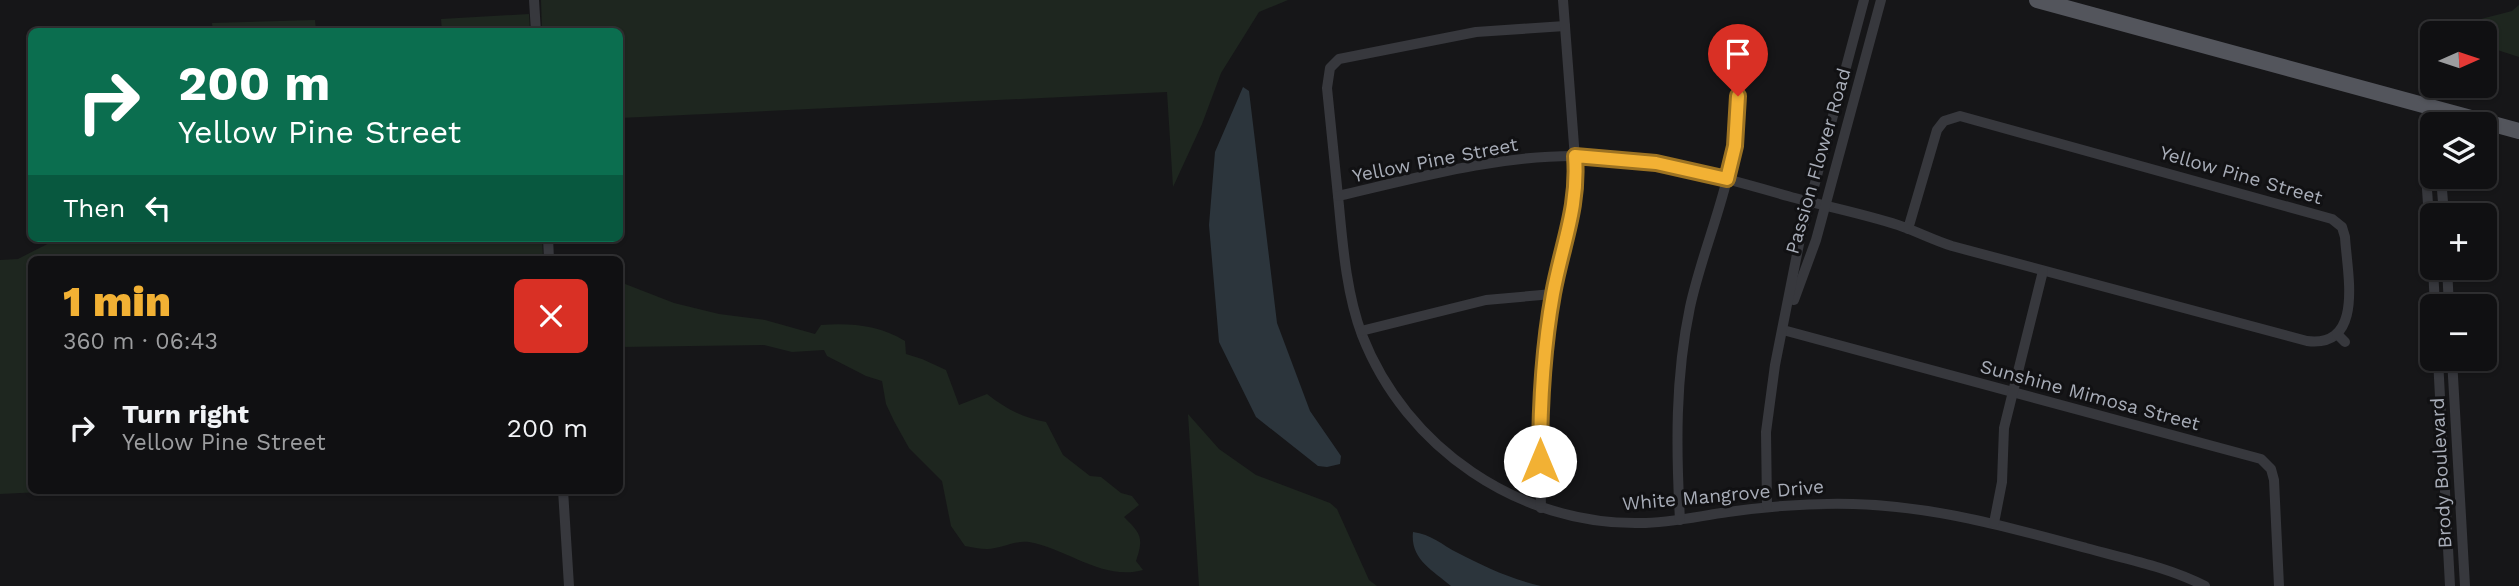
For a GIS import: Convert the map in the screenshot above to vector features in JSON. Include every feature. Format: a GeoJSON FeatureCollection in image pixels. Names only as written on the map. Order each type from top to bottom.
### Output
{"type":"FeatureCollection","features":[{"type":"Feature","properties":{"kind":"main road"},"geometry":{"type":"LineString","coordinates":[[2037,0],[2519,131]]}},
{"type":"Feature","properties":{"kind":"street"},"geometry":{"type":"LineString","coordinates":[[534,0],[536,28]]}},
{"type":"Feature","properties":{"kind":"street"},"geometry":{"type":"LineString","coordinates":[[1541,508],[1541,400],[1553,294],[1575,206],[1577,185],[1563,0]]}},
{"type":"Feature","properties":{"kind":"street","name":"Passion Flower Road"},"geometry":{"type":"LineString","coordinates":[[1767,506],[1768,412],[1775,365],[1800,239],[1864,0]]}},
{"type":"Feature","properties":{"kind":"street","name":"Passion Flower Road"},"geometry":{"type":"LineString","coordinates":[[1783,330],[1813,250],[1881,0]]}},
{"type":"Feature","properties":{"kind":"street","name":"White Mangrove Drive"},"geometry":{"type":"LineString","coordinates":[[1565,26],[1476,32],[1339,59],[1329,68],[1327,88],[1338,196],[1350,291],[1361,331],[1388,385],[1409,414],[1439,447],[1474,475],[1541,508],[1579,518],[1621,523],[1680,520],[1767,506],[1873,505],[1944,513],[1994,523],[2150,565],[2205,586]]}},
{"type":"Feature","properties":{"kind":"street"},"geometry":{"type":"LineString","coordinates":[[1680,520],[1677,425],[1682,358],[1695,287],[1734,155],[1739,113],[1735,74]]}},
{"type":"Feature","properties":{"kind":"street"},"geometry":{"type":"LineString","coordinates":[[2430,106],[2432,112]]}},
{"type":"Feature","properties":{"kind":"street"},"geometry":{"type":"LineString","coordinates":[[2428,203],[2424,145],[2430,106]]}},
{"type":"Feature","properties":{"kind":"street","name":"Yellow Pine Street"},"geometry":{"type":"LineString","coordinates":[[1338,196],[1459,169],[1514,160],[1575,156],[1644,161],[1727,179],[1908,229],[1929,239],[2043,271],[2307,341],[2322,341],[2337,334],[2348,317],[2345,237],[2342,227],[2335,221],[1965,117],[1949,118],[1937,130],[1908,229]]}},
{"type":"Feature","properties":{"kind":"street"},"geometry":{"type":"LineString","coordinates":[[1994,523],[2002,482],[2004,428],[2043,271]]}},
{"type":"Feature","properties":{"kind":"street"},"geometry":{"type":"LineString","coordinates":[[1361,331],[1486,300],[1553,294]]}},
{"type":"Feature","properties":{"kind":"street","name":"Sunshine Mimosa Street"},"geometry":{"type":"LineString","coordinates":[[1783,330],[2264,462],[2271,469],[2274,480],[2279,586]]}},
{"type":"Feature","properties":{"kind":"street"},"geometry":{"type":"LineString","coordinates":[[2337,334],[2345,342]]}},
{"type":"Feature","properties":{"kind":"street","name":"Brody Boulevard"},"geometry":{"type":"LineString","coordinates":[[2439,371],[2450,586]]}},
{"type":"Feature","properties":{"kind":"street","name":"Brody Boulevard"},"geometry":{"type":"LineString","coordinates":[[2453,371],[2465,586]]}},
{"type":"Feature","properties":{"kind":"street"},"geometry":{"type":"LineString","coordinates":[[563,494],[569,586]]}},
{"type":"Feature","properties":{"kind":"shaded area"},"geometry":{"type":"Polygon","coordinates":[[[541,0],[1288,0],[1259,12],[1221,73],[1202,124],[1173,187],[1167,92],[623,118],[623,28],[542,28],[541,0]]]}},
{"type":"Feature","properties":{"kind":"shaded area"},"geometry":{"type":"Polygon","coordinates":[[[2519,5],[2519,57],[2497,50],[2497,21],[2480,21],[2512,11],[2519,5]]]}},
{"type":"Feature","properties":{"kind":"shaded area"},"geometry":{"type":"Polygon","coordinates":[[[529,14],[530,28],[442,28],[441,19],[529,14]]]}},
{"type":"Feature","properties":{"kind":"shaded area"},"geometry":{"type":"Polygon","coordinates":[[[315,20],[316,28],[213,28],[212,23],[315,20]]]}},
{"type":"Feature","properties":{"kind":"shaded area"},"geometry":{"type":"Polygon","coordinates":[[[1243,87],[1249,91],[1277,323],[1310,411],[1341,456],[1340,464],[1318,466],[1256,417],[1219,342],[1209,225],[1215,152],[1243,87]]]}},
{"type":"Feature","properties":{"kind":"shaded area"},"geometry":{"type":"Polygon","coordinates":[[[51,242],[542,242],[543,256],[28,256],[28,493],[0,494],[0,260],[18,259],[51,242]]]}},
{"type":"Feature","properties":{"kind":"shaded area"},"geometry":{"type":"Polygon","coordinates":[[[623,283],[674,303],[719,314],[765,320],[815,334],[821,325],[843,324],[875,328],[905,341],[906,354],[946,370],[959,405],[987,394],[1014,412],[1046,422],[1063,455],[1090,476],[1101,477],[1121,493],[1132,496],[1139,505],[1124,517],[1139,536],[1140,546],[1136,561],[1143,570],[1128,572],[1100,568],[1029,542],[987,549],[965,546],[951,526],[942,481],[909,448],[886,404],[882,381],[827,356],[824,350],[792,352],[764,345],[623,347],[623,283]]]}},
{"type":"Feature","properties":{"kind":"shaded area"},"geometry":{"type":"Polygon","coordinates":[[[1188,414],[1219,449],[1256,475],[1330,503],[1337,509],[1369,580],[1377,586],[1199,586],[1188,414]]]}},
{"type":"Feature","properties":{"kind":"shaded area"},"geometry":{"type":"Polygon","coordinates":[[[1413,532],[1431,537],[1498,572],[1541,586],[1451,586],[1419,557],[1415,550],[1413,532]]]}},
{"type":"Feature","properties":{"kind":"route"},"geometry":{"type":"LineString","coordinates":[[1540,461],[1541,400],[1546,346],[1556,281],[1575,206],[1575,156],[1633,159],[1682,167],[1727,179],[1734,155],[1739,113],[1738,96]]}}]}
